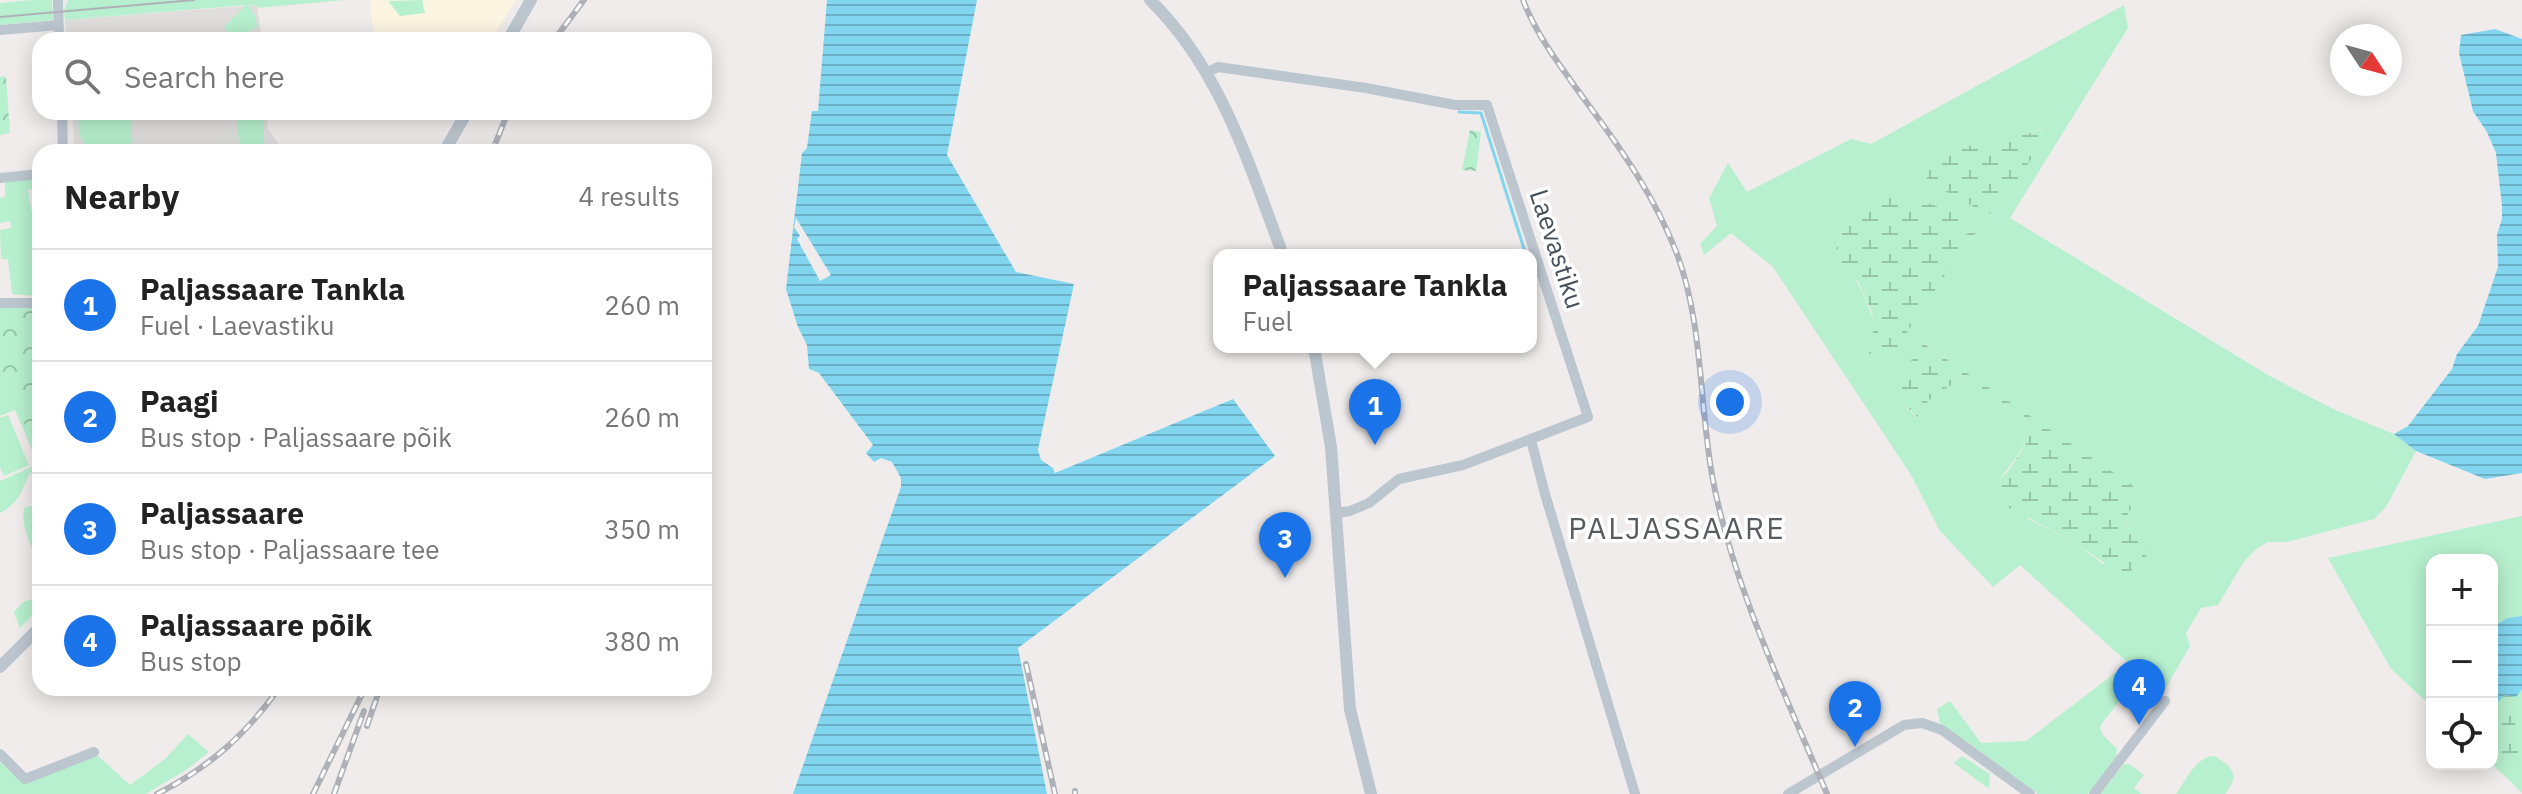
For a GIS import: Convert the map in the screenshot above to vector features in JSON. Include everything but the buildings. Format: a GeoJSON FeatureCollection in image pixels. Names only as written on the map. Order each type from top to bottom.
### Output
{"type":"FeatureCollection","features":[{"type":"Feature","properties":{"kind":"street"},"geometry":{"type":"LineString","coordinates":[[58,0],[59,32]]}},
{"type":"Feature","properties":{"kind":"street"},"geometry":{"type":"LineString","coordinates":[[513,32],[531,0]]}},
{"type":"Feature","properties":{"kind":"street"},"geometry":{"type":"LineString","coordinates":[[1150,0],[1208,72],[1236,133],[1281,249]]}},
{"type":"Feature","properties":{"kind":"street"},"geometry":{"type":"LineString","coordinates":[[0,30],[59,25]]}},
{"type":"Feature","properties":{"kind":"street","name":"Laevastiku"},"geometry":{"type":"LineString","coordinates":[[1208,72],[1218,67],[1366,88],[1455,105],[1487,105],[1534,249]]}},
{"type":"Feature","properties":{"kind":"street"},"geometry":{"type":"LineString","coordinates":[[62,120],[63,144]]}},
{"type":"Feature","properties":{"kind":"street"},"geometry":{"type":"LineString","coordinates":[[449,144],[462,120]]}},
{"type":"Feature","properties":{"kind":"street"},"geometry":{"type":"LineString","coordinates":[[0,178],[32,175]]}},
{"type":"Feature","properties":{"kind":"street","name":"Laevastiku"},"geometry":{"type":"LineString","coordinates":[[1337,513],[1369,503],[1399,479],[1463,465],[1588,417],[1537,259]]}},
{"type":"Feature","properties":{"kind":"street"},"geometry":{"type":"LineString","coordinates":[[0,303],[32,303]]}},
{"type":"Feature","properties":{"kind":"street"},"geometry":{"type":"LineString","coordinates":[[1315,353],[1331,447],[1350,709],[1371,794]]}},
{"type":"Feature","properties":{"kind":"street"},"geometry":{"type":"LineString","coordinates":[[1531,440],[1635,794]]}},
{"type":"Feature","properties":{"kind":"street"},"geometry":{"type":"LineString","coordinates":[[0,667],[32,635]]}},
{"type":"Feature","properties":{"kind":"street"},"geometry":{"type":"LineString","coordinates":[[2094,794],[2165,701]]}},
{"type":"Feature","properties":{"kind":"street"},"geometry":{"type":"LineString","coordinates":[[1788,794],[1893,731],[1913,723],[1942,730],[2030,794]]}},
{"type":"Feature","properties":{"kind":"street"},"geometry":{"type":"LineString","coordinates":[[0,754],[25,779],[94,752]]}},
{"type":"Feature","properties":{"kind":"shaded area"},"geometry":{"type":"Polygon","coordinates":[[[370,0],[516,0],[496,32],[373,32],[370,0]]]}},
{"type":"Feature","properties":{"kind":"shaded area"},"geometry":{"type":"Polygon","coordinates":[[[257,5],[261,32],[66,32],[65,20],[257,5]]]}},
{"type":"Feature","properties":{"kind":"shaded area"},"geometry":{"type":"Polygon","coordinates":[[[73,120],[267,120],[268,129],[278,144],[74,144],[73,120]]]}},
{"type":"Feature","properties":{"kind":"green space"},"geometry":{"type":"Polygon","coordinates":[[[52,0],[53,20],[0,25],[0,3],[52,0]]]}},
{"type":"Feature","properties":{"kind":"green space"},"geometry":{"type":"Polygon","coordinates":[[[68,0],[344,0],[257,8],[256,5],[248,5],[255,15],[257,27],[249,32],[227,32],[224,27],[246,5],[65,20],[64,10],[68,0]]]}},
{"type":"Feature","properties":{"kind":"green space"},"geometry":{"type":"Polygon","coordinates":[[[422,0],[425,13],[400,16],[388,1],[422,0]]]}},
{"type":"Feature","properties":{"kind":"green space"},"geometry":{"type":"Polygon","coordinates":[[[2124,5],[2128,28],[2010,218],[2268,375],[2335,410],[2394,434],[2416,451],[2386,507],[2374,519],[2287,542],[2267,542],[2254,551],[2243,563],[2218,605],[2201,608],[2186,633],[2190,646],[2160,698],[2141,687],[2129,689],[2102,723],[2100,728],[2103,735],[2117,749],[2116,757],[2088,794],[2038,794],[1940,723],[1937,709],[1950,701],[1981,743],[2026,741],[2128,663],[2020,565],[1993,587],[1940,531],[1911,475],[1773,267],[1731,233],[1704,255],[1700,244],[1717,226],[1709,198],[1728,163],[1747,192],[1851,139],[1871,144],[2124,5]],[[2051,126],[2027,134],[2010,134],[1997,143],[1958,147],[1927,172],[1980,210],[2051,126]],[[1891,191],[1877,201],[1850,211],[1836,249],[1864,296],[1875,327],[1975,234],[1972,232],[1961,236],[1955,230],[1970,218],[1963,210],[1935,206],[1891,191]],[[1924,343],[1891,390],[1917,418],[1931,399],[1964,380],[2001,406],[2016,409],[2024,416],[2028,441],[1998,482],[2028,519],[2077,544],[2103,564],[2140,538],[2127,533],[2127,522],[2131,509],[2143,498],[1924,343]]]}},
{"type":"Feature","properties":{"kind":"green space"},"geometry":{"type":"Polygon","coordinates":[[[6,76],[10,133],[0,135],[0,77],[6,76]]]}},
{"type":"Feature","properties":{"kind":"green space"},"geometry":{"type":"Polygon","coordinates":[[[78,120],[131,120],[133,144],[84,144],[79,135],[78,120]]]}},
{"type":"Feature","properties":{"kind":"green space"},"geometry":{"type":"Polygon","coordinates":[[[237,120],[263,120],[264,144],[239,144],[237,120]]]}},
{"type":"Feature","properties":{"kind":"green space"},"geometry":{"type":"Polygon","coordinates":[[[2052,126],[1996,215],[1980,210],[1927,181],[1927,172],[1958,147],[1997,143],[2009,134],[2027,134],[2052,126]]]}},
{"type":"Feature","properties":{"kind":"green space"},"geometry":{"type":"Polygon","coordinates":[[[1470,130],[1481,132],[1476,171],[1462,170],[1470,130]]]}},
{"type":"Feature","properties":{"kind":"green space"},"geometry":{"type":"Polygon","coordinates":[[[32,178],[32,189],[28,190],[32,215],[32,296],[12,294],[8,259],[1,259],[0,230],[11,228],[10,221],[0,223],[0,198],[5,197],[5,181],[32,178]]]}},
{"type":"Feature","properties":{"kind":"green space"},"geometry":{"type":"Polygon","coordinates":[[[1891,191],[1943,208],[1963,210],[1971,218],[1955,230],[1961,236],[1976,233],[1893,353],[1886,348],[1875,359],[1866,349],[1875,327],[1871,310],[1859,283],[1842,265],[1836,249],[1850,211],[1877,201],[1891,191]]]}},
{"type":"Feature","properties":{"kind":"green space"},"geometry":{"type":"Polygon","coordinates":[[[32,307],[32,442],[0,367],[0,308],[32,307]]]}},
{"type":"Feature","properties":{"kind":"green space"},"geometry":{"type":"Polygon","coordinates":[[[1923,343],[2136,488],[2143,498],[2129,512],[2127,533],[2140,538],[2149,536],[2152,542],[2143,564],[2122,575],[2077,544],[2006,506],[1998,482],[2028,441],[2024,416],[2016,409],[2001,406],[1963,380],[1930,399],[1918,418],[1891,390],[1923,343]]]}},
{"type":"Feature","properties":{"kind":"green space"},"geometry":{"type":"Polygon","coordinates":[[[0,369],[32,436],[32,450],[15,410],[0,416],[0,369]]]}},
{"type":"Feature","properties":{"kind":"green space"},"geometry":{"type":"Polygon","coordinates":[[[8,415],[29,465],[4,476],[0,467],[0,418],[8,415]]]}},
{"type":"Feature","properties":{"kind":"green space"},"geometry":{"type":"Polygon","coordinates":[[[32,467],[16,501],[0,513],[0,481],[32,467]]]}},
{"type":"Feature","properties":{"kind":"green space"},"geometry":{"type":"Polygon","coordinates":[[[32,507],[32,547],[24,523],[24,508],[32,507]]]}},
{"type":"Feature","properties":{"kind":"green space"},"geometry":{"type":"Polygon","coordinates":[[[2522,516],[2522,793],[2498,770],[2498,554],[2426,554],[2426,701],[2391,669],[2328,558],[2522,516]]]}},
{"type":"Feature","properties":{"kind":"green space"},"geometry":{"type":"Polygon","coordinates":[[[32,599],[32,615],[20,628],[14,612],[23,602],[32,599]]]}},
{"type":"Feature","properties":{"kind":"green space"},"geometry":{"type":"Polygon","coordinates":[[[2504,695],[2516,697],[2511,713],[2522,740],[2522,770],[2498,751],[2498,703],[2504,695]]]}},
{"type":"Feature","properties":{"kind":"green space"},"geometry":{"type":"Polygon","coordinates":[[[188,734],[209,752],[146,794],[0,794],[0,762],[22,782],[97,755],[130,785],[165,759],[188,734]]]}},
{"type":"Feature","properties":{"kind":"green space"},"geometry":{"type":"Polygon","coordinates":[[[1962,756],[1990,774],[1989,789],[1954,763],[1962,756]]]}},
{"type":"Feature","properties":{"kind":"green space"},"geometry":{"type":"Polygon","coordinates":[[[2215,756],[2233,772],[2225,794],[2176,794],[2197,764],[2215,756]]]}},
{"type":"Feature","properties":{"kind":"green space"},"geometry":{"type":"Polygon","coordinates":[[[2124,764],[2129,764],[2144,775],[2134,788],[2142,794],[2100,794],[2124,764]]]}},
{"type":"Feature","properties":{"kind":"water"},"geometry":{"type":"Polygon","coordinates":[[[827,0],[977,0],[947,155],[1016,272],[1074,284],[1038,450],[1041,460],[1055,473],[1233,399],[1275,456],[1018,648],[1047,794],[793,794],[901,487],[901,478],[892,462],[881,458],[874,462],[866,453],[873,445],[819,373],[809,369],[807,345],[786,289],[802,153],[807,148],[812,111],[818,111],[827,0]]]}},
{"type":"Feature","properties":{"kind":"water"},"geometry":{"type":"Polygon","coordinates":[[[2495,29],[2522,39],[2522,473],[2485,479],[2416,451],[2394,434],[2408,426],[2452,369],[2457,354],[2478,326],[2498,267],[2497,234],[2502,206],[2496,153],[2473,111],[2459,53],[2461,35],[2495,29]]]}},
{"type":"Feature","properties":{"kind":"water"},"geometry":{"type":"Polygon","coordinates":[[[2522,616],[2522,689],[2516,697],[2504,695],[2498,703],[2498,624],[2522,616]]]}},
{"type":"Feature","properties":{"kind":"pier"},"geometry":{"type":"Polygon","coordinates":[[[796,218],[831,275],[820,281],[797,239],[800,236],[794,227],[796,218]]]}},
{"type":"Feature","properties":{"kind":"waterway"},"geometry":{"type":"LineString","coordinates":[[1459,112],[1481,113],[1524,249]]}},
{"type":"Feature","properties":{"kind":"tram line"},"geometry":{"type":"LineString","coordinates":[[0,17],[194,0]]}},
{"type":"Feature","properties":{"kind":"railway"},"geometry":{"type":"LineString","coordinates":[[560,32],[584,0]]}},
{"type":"Feature","properties":{"kind":"railway"},"geometry":{"type":"LineString","coordinates":[[1523,0],[1552,53],[1637,176],[1677,254],[1692,308],[1712,475],[1732,556],[1761,637],[1827,794]]}},
{"type":"Feature","properties":{"kind":"railway"},"geometry":{"type":"LineString","coordinates":[[495,144],[505,120]]}},
{"type":"Feature","properties":{"kind":"railway"},"geometry":{"type":"LineString","coordinates":[[1026,664],[1055,794]]}},
{"type":"Feature","properties":{"kind":"railway"},"geometry":{"type":"LineString","coordinates":[[157,794],[225,749],[273,696]]}},
{"type":"Feature","properties":{"kind":"railway"},"geometry":{"type":"LineString","coordinates":[[313,794],[361,696]]}},
{"type":"Feature","properties":{"kind":"railway"},"geometry":{"type":"LineString","coordinates":[[367,726],[377,696]]}},
{"type":"Feature","properties":{"kind":"railway"},"geometry":{"type":"LineString","coordinates":[[334,794],[364,711]]}},
{"type":"Feature","properties":{"kind":"place","name":"Paljassaare Tankla"},"geometry":{"type":"Point","coordinates":[1375,445]}},
{"type":"Feature","properties":{"kind":"place","name":"Paljassaare"},"geometry":{"type":"Point","coordinates":[1285,578]}},
{"type":"Feature","properties":{"kind":"place","name":"Paljassaare põik"},"geometry":{"type":"Point","coordinates":[2139,725]}},
{"type":"Feature","properties":{"kind":"place","name":"Paagi"},"geometry":{"type":"Point","coordinates":[1855,747]}},
{"type":"Feature","properties":{"kind":"district","name":"PALJASSAARE"},"geometry":{"type":"Point","coordinates":[1677,529]}}]}
